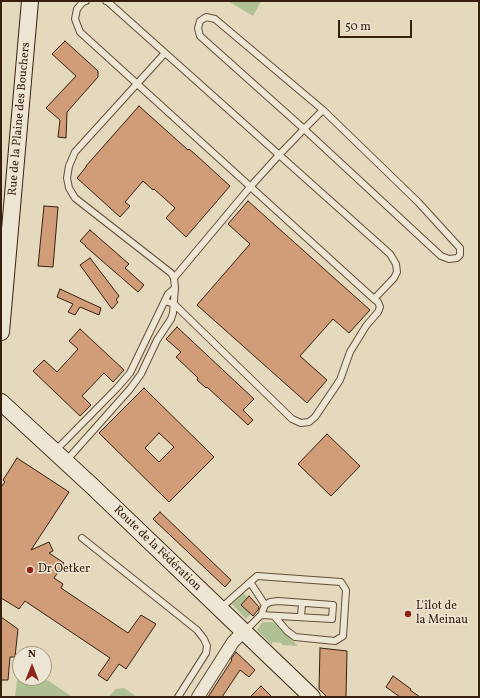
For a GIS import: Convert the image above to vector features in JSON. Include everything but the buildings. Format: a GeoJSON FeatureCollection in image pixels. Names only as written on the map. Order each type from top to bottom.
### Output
{"type":"FeatureCollection","features":[{"type":"Feature","properties":{"kind":"street","name":"Rue de la Plaine des Bouchers"},"geometry":{"type":"LineString","coordinates":[[1,332],[30,1]]}},
{"type":"Feature","properties":{"kind":"street","name":"Route de la Fédération"},"geometry":{"type":"LineString","coordinates":[[1,402],[60,456],[312,697]]}},
{"type":"Feature","properties":{"kind":"street"},"geometry":{"type":"LineString","coordinates":[[198,697],[233,642],[243,632]]}},
{"type":"Feature","properties":{"kind":"lane"},"geometry":{"type":"LineString","coordinates":[[86,1],[83,2],[77,9],[76,19],[80,32],[378,302],[380,307],[350,352],[340,380],[315,417],[309,422],[302,423],[292,419],[174,304],[165,301]]}},
{"type":"Feature","properties":{"kind":"lane"},"geometry":{"type":"LineString","coordinates":[[106,1],[390,254],[396,264],[397,272],[394,278],[374,299]]}},
{"type":"Feature","properties":{"kind":"lane"},"geometry":{"type":"LineString","coordinates":[[206,18],[215,19],[322,110],[418,202],[460,248],[460,255],[457,258],[449,259],[442,256],[200,36],[198,28],[200,21],[206,18]]}},
{"type":"Feature","properties":{"kind":"lane"},"geometry":{"type":"LineString","coordinates":[[60,456],[130,389],[141,374],[173,313],[175,288],[174,278],[171,273],[75,198],[69,188],[67,178],[69,166],[75,152],[165,53]]}},
{"type":"Feature","properties":{"kind":"lane"},"geometry":{"type":"LineString","coordinates":[[174,278],[251,186],[322,110]]}},
{"type":"Feature","properties":{"kind":"lane"},"geometry":{"type":"LineString","coordinates":[[60,456],[130,373],[168,294],[175,288]]}},
{"type":"Feature","properties":{"kind":"lane"},"geometry":{"type":"LineString","coordinates":[[82,538],[197,630],[204,639],[207,646],[206,653],[178,697]]}},
{"type":"Feature","properties":{"kind":"lane"},"geometry":{"type":"LineString","coordinates":[[220,609],[257,576],[341,582],[346,590],[343,636],[335,641],[295,637],[287,631],[274,616]]}},
{"type":"Feature","properties":{"kind":"lane"},"geometry":{"type":"LineString","coordinates":[[250,582],[266,605]]}},
{"type":"Feature","properties":{"kind":"lane"},"geometry":{"type":"LineString","coordinates":[[243,632],[261,615],[266,605],[270,602],[278,601],[333,605],[332,619],[261,615]]}},
{"type":"Feature","properties":{"kind":"lane"},"geometry":{"type":"LineString","coordinates":[[301,617],[302,603]]}},
{"type":"Feature","properties":{"kind":"green space"},"geometry":{"type":"Polygon","coordinates":[[[228,1],[261,1],[253,16],[228,1]]]}},
{"type":"Feature","properties":{"kind":"green space"},"geometry":{"type":"Polygon","coordinates":[[[243,593],[248,597],[241,605],[251,614],[246,619],[232,604],[243,593]]]}},
{"type":"Feature","properties":{"kind":"green space"},"geometry":{"type":"Polygon","coordinates":[[[262,622],[273,622],[298,646],[282,645],[282,643],[272,642],[272,645],[257,630],[262,622]]]}},
{"type":"Feature","properties":{"kind":"green space"},"geometry":{"type":"Polygon","coordinates":[[[52,683],[71,696],[71,697],[15,697],[16,686],[52,686],[52,683]]]}},
{"type":"Feature","properties":{"kind":"green space"},"geometry":{"type":"Polygon","coordinates":[[[124,688],[137,697],[108,697],[116,689],[124,688]]]}},
{"type":"Feature","properties":{"kind":"place","name":"Dr Oetker"},"geometry":{"type":"Point","coordinates":[30,570]}},
{"type":"Feature","properties":{"kind":"place","name":"L'îlot de la Meinau"},"geometry":{"type":"Point","coordinates":[408,614]}}]}
